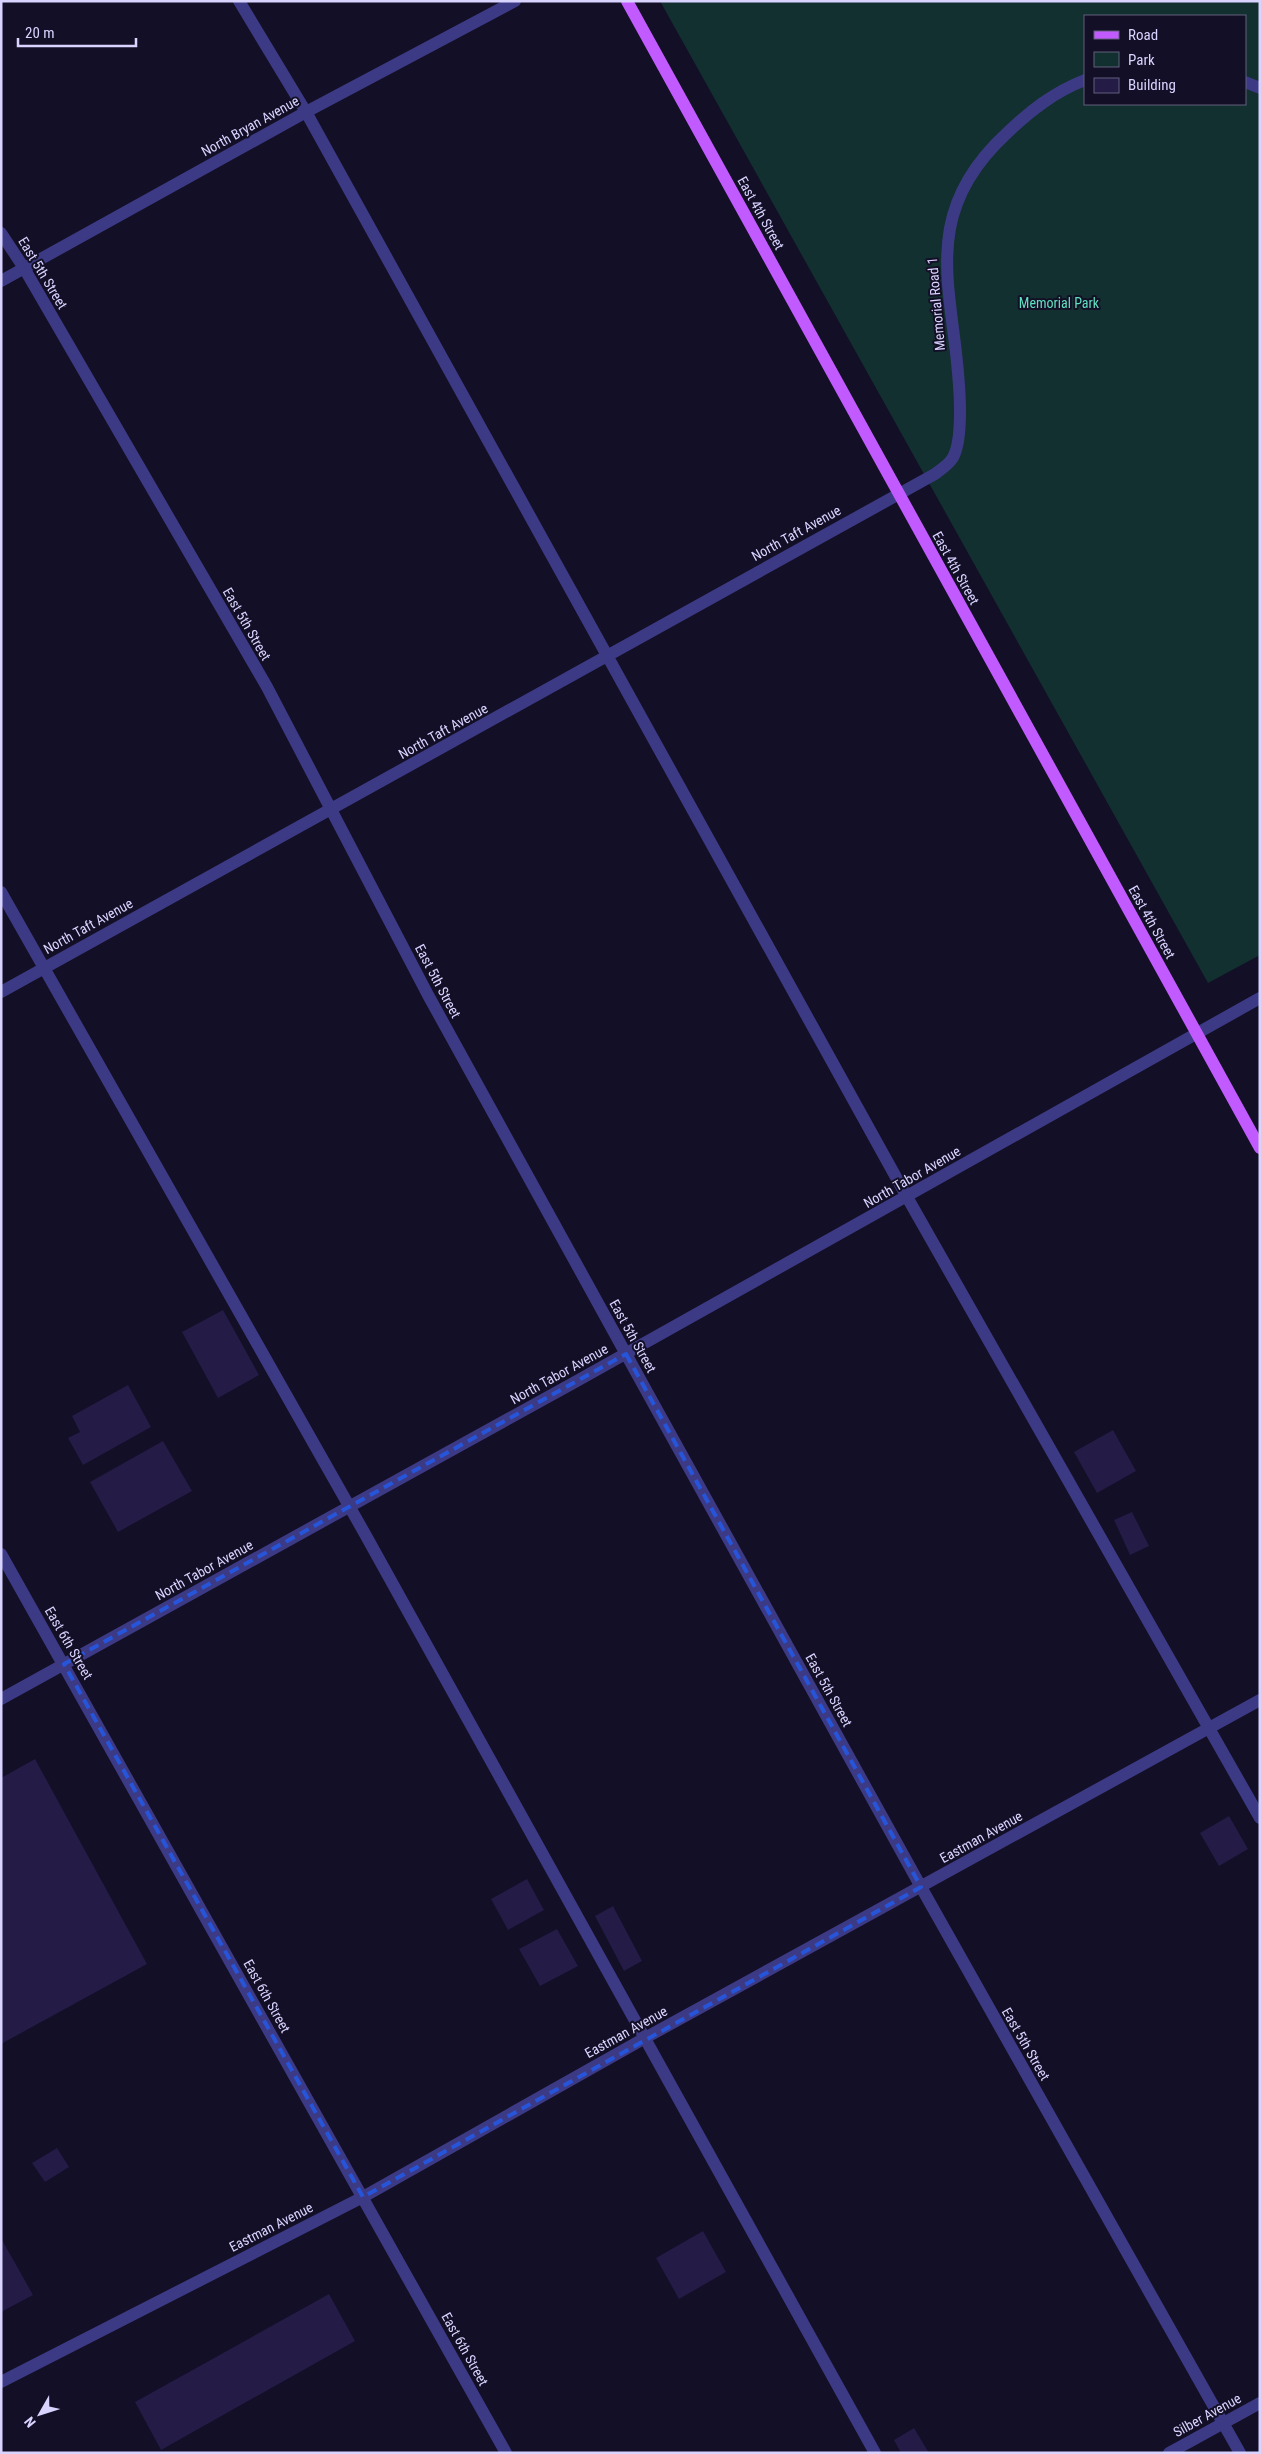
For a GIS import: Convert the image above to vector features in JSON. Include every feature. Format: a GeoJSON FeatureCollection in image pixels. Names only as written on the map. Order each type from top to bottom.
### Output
{"type":"FeatureCollection","features":[{"type":"Feature","properties":{"kind":"main road","name":"East 4th Street"},"geometry":{"type":"LineString","coordinates":[[627,1],[1260,1148]]}},
{"type":"Feature","properties":{"kind":"street"},"geometry":{"type":"LineString","coordinates":[[239,1],[306,112],[908,1197],[1260,1818]]}},
{"type":"Feature","properties":{"kind":"street","name":"North Bryan Avenue"},"geometry":{"type":"LineString","coordinates":[[1,280],[306,112],[515,1]]}},
{"type":"Feature","properties":{"kind":"street","name":"Memorial Road 1"},"geometry":{"type":"LineString","coordinates":[[898,493],[935,474],[953,459],[960,429],[960,395],[947,283],[946,248],[951,215],[967,179],[996,143],[1032,110],[1068,86],[1084,80]]}},
{"type":"Feature","properties":{"kind":"street"},"geometry":{"type":"LineString","coordinates":[[1246,82],[1260,88]]}},
{"type":"Feature","properties":{"kind":"street","name":"East 5th Street"},"geometry":{"type":"LineString","coordinates":[[1,233],[24,268],[267,687],[428,995],[920,1887],[1240,2453]]}},
{"type":"Feature","properties":{"kind":"street","name":"North Taft Avenue"},"geometry":{"type":"LineString","coordinates":[[1,992],[607,657],[898,493]]}},
{"type":"Feature","properties":{"kind":"street"},"geometry":{"type":"LineString","coordinates":[[1,892],[350,1507],[875,2453]]}},
{"type":"Feature","properties":{"kind":"street","name":"North Tabor Avenue"},"geometry":{"type":"LineString","coordinates":[[1,1699],[908,1197],[1260,998]]}},
{"type":"Feature","properties":{"kind":"street","name":"East 6th Street"},"geometry":{"type":"LineString","coordinates":[[1,1554],[506,2453]]}},
{"type":"Feature","properties":{"kind":"street","name":"Eastman Avenue"},"geometry":{"type":"LineString","coordinates":[[1,2382],[363,2197],[645,2038],[1260,1700]]}},
{"type":"Feature","properties":{"kind":"street","name":"Silber Avenue"},"geometry":{"type":"LineString","coordinates":[[1169,2453],[1260,2403]]}},
{"type":"Feature","properties":{"kind":"highlighted area"},"geometry":{"type":"Polygon","coordinates":[[[626,1354],[921,1887],[363,2197],[64,1664],[626,1354]]]}},
{"type":"Feature","properties":{"kind":"green space","name":"Memorial Park"},"geometry":{"type":"Polygon","coordinates":[[[660,1],[1260,1],[1260,955],[1208,983],[660,1]]]}},
{"type":"Feature","properties":{"kind":"building"},"geometry":{"type":"Polygon","coordinates":[[[223,1310],[259,1375],[218,1398],[182,1332],[223,1310]]]}},
{"type":"Feature","properties":{"kind":"building"},"geometry":{"type":"Polygon","coordinates":[[[128,1385],[151,1427],[83,1465],[68,1438],[80,1432],[72,1416],[128,1385]]]}},
{"type":"Feature","properties":{"kind":"building"},"geometry":{"type":"Polygon","coordinates":[[[1113,1430],[1136,1471],[1097,1493],[1074,1452],[1113,1430]]]}},
{"type":"Feature","properties":{"kind":"building"},"geometry":{"type":"Polygon","coordinates":[[[163,1441],[192,1491],[118,1532],[90,1482],[163,1441]]]}},
{"type":"Feature","properties":{"kind":"building"},"geometry":{"type":"Polygon","coordinates":[[[1132,1512],[1149,1546],[1130,1555],[1114,1520],[1132,1512]]]}},
{"type":"Feature","properties":{"kind":"building"},"geometry":{"type":"Polygon","coordinates":[[[35,1759],[147,1964],[1,2044],[1,1778],[35,1759]]]}},
{"type":"Feature","properties":{"kind":"building"},"geometry":{"type":"Polygon","coordinates":[[[1229,1816],[1248,1849],[1219,1866],[1200,1833],[1229,1816]]]}},
{"type":"Feature","properties":{"kind":"building"},"geometry":{"type":"Polygon","coordinates":[[[527,1879],[544,1910],[508,1930],[491,1899],[527,1879]]]}},
{"type":"Feature","properties":{"kind":"building"},"geometry":{"type":"Polygon","coordinates":[[[613,1906],[642,1961],[624,1971],[595,1916],[613,1906]]]}},
{"type":"Feature","properties":{"kind":"building"},"geometry":{"type":"Polygon","coordinates":[[[557,1929],[578,1966],[540,1986],[519,1949],[557,1929]]]}},
{"type":"Feature","properties":{"kind":"building"},"geometry":{"type":"Polygon","coordinates":[[[57,2148],[69,2167],[45,2182],[32,2163],[57,2148]]]}},
{"type":"Feature","properties":{"kind":"building"},"geometry":{"type":"Polygon","coordinates":[[[703,2231],[726,2272],[679,2299],[656,2258],[703,2231]]]}},
{"type":"Feature","properties":{"kind":"building"},"geometry":{"type":"Polygon","coordinates":[[[1,2238],[33,2295],[1,2312],[1,2238]]]}},
{"type":"Feature","properties":{"kind":"building"},"geometry":{"type":"Polygon","coordinates":[[[329,2294],[355,2341],[161,2450],[135,2402],[329,2294]]]}},
{"type":"Feature","properties":{"kind":"building"},"geometry":{"type":"Polygon","coordinates":[[[914,2428],[929,2453],[901,2453],[894,2440],[914,2428]]]}}]}
